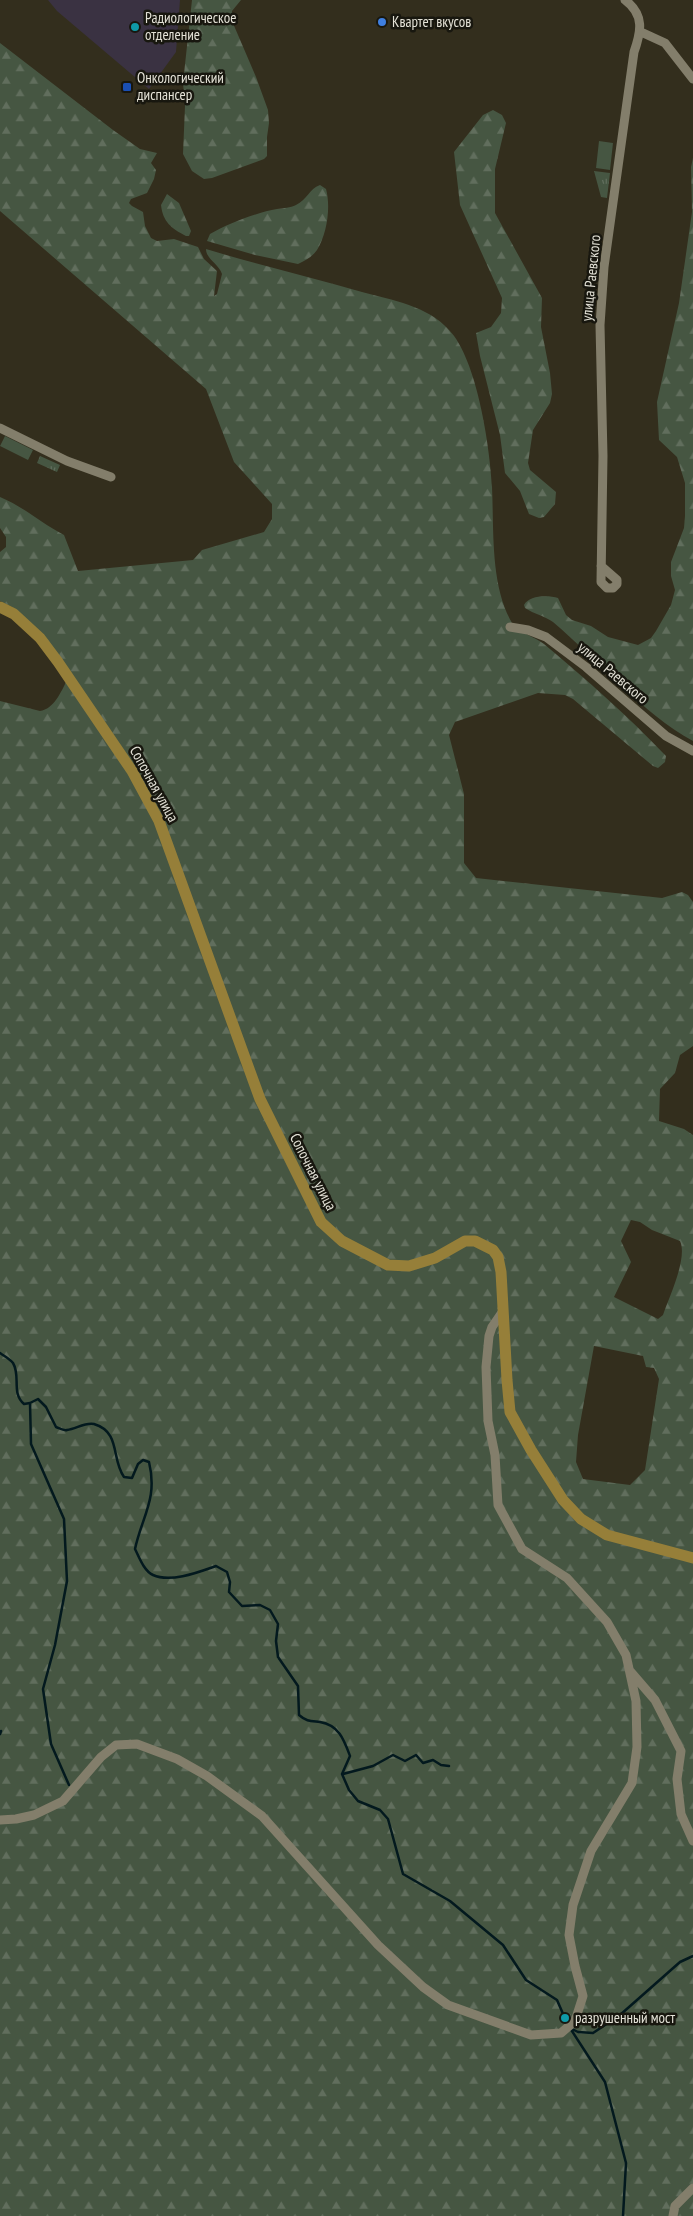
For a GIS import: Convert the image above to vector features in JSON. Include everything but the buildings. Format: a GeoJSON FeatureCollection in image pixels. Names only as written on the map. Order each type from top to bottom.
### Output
{"type":"FeatureCollection","features":[{"type":"Feature","properties":{"kind":"main road","name":"Сопочная улица"},"geometry":{"type":"LineString","coordinates":[[0,607],[14,614],[40,638],[58,662],[132,771],[159,821],[260,1099],[321,1222],[331,1232],[359,1251],[388,1265],[397,1267],[410,1266],[435,1258],[465,1241],[475,1241],[493,1250],[498,1257],[501,1272],[510,1412],[530,1450],[562,1500],[581,1519],[608,1535],[693,1558]]}},
{"type":"Feature","properties":{"kind":"street"},"geometry":{"type":"LineString","coordinates":[[625,0],[640,20],[641,32],[665,43],[693,79]]}},
{"type":"Feature","properties":{"kind":"street","name":"улица Раевского"},"geometry":{"type":"LineString","coordinates":[[601,566],[603,456],[600,325],[604,267],[634,52],[641,32]]}},
{"type":"Feature","properties":{"kind":"street"},"geometry":{"type":"LineString","coordinates":[[0,428],[67,462],[111,477]]}},
{"type":"Feature","properties":{"kind":"street","name":"улица Раевского"},"geometry":{"type":"LineString","coordinates":[[510,627],[528,630],[546,637],[586,667],[666,736],[693,751]]}},
{"type":"Feature","properties":{"kind":"street"},"geometry":{"type":"LineString","coordinates":[[0,1820],[34,1815],[63,1801],[101,1757],[116,1745],[137,1744],[177,1759],[207,1776],[262,1816],[384,1951],[423,1988],[448,2005],[531,2035],[561,2033],[575,2021],[583,1996],[574,1966],[570,1935],[574,1900],[591,1852],[632,1783],[637,1747],[636,1701],[626,1655],[607,1622],[567,1578],[522,1548],[498,1505],[495,1455],[488,1420],[486,1367],[489,1336],[492,1327],[503,1311]]}},
{"type":"Feature","properties":{"kind":"street"},"geometry":{"type":"LineString","coordinates":[[630,1671],[655,1700],[681,1751],[677,1778],[681,1814],[693,1841]]}},
{"type":"Feature","properties":{"kind":"street"},"geometry":{"type":"LineString","coordinates":[[673,2216],[675,2206],[693,2188]]}},
{"type":"Feature","properties":{"kind":"shaded area"},"geometry":{"type":"Polygon","coordinates":[[[48,0],[180,0],[176,52],[149,89],[57,11],[48,0]]]}},
{"type":"Feature","properties":{"kind":"green space"},"geometry":{"type":"Polygon","coordinates":[[[192,0],[241,0],[232,11],[232,21],[268,110],[269,123],[267,156],[264,159],[212,178],[204,179],[192,171],[183,154],[185,106],[183,83],[192,0]]]}},
{"type":"Feature","properties":{"kind":"green space"},"geometry":{"type":"Polygon","coordinates":[[[0,43],[140,149],[157,153],[151,163],[156,170],[154,179],[147,193],[131,199],[129,203],[143,212],[145,226],[151,238],[157,241],[174,239],[198,247],[204,259],[217,271],[214,296],[217,294],[222,274],[208,256],[206,249],[397,301],[431,315],[440,322],[459,343],[467,361],[480,404],[491,470],[494,556],[500,592],[512,623],[518,629],[544,644],[622,712],[666,756],[665,762],[658,768],[653,766],[573,699],[565,695],[538,693],[455,722],[449,735],[464,794],[464,863],[476,878],[662,898],[682,892],[688,895],[693,902],[693,1046],[680,1055],[675,1073],[660,1089],[659,1121],[684,1129],[693,1135],[693,2216],[0,2216],[0,701],[40,711],[45,710],[56,699],[67,680],[12,607],[0,601],[0,552],[6,547],[6,537],[0,528],[0,497],[17,505],[64,535],[78,571],[193,560],[202,550],[264,532],[272,519],[272,504],[234,462],[206,389],[0,211],[0,43]],[[631,1220],[621,1241],[631,1262],[614,1297],[658,1319],[663,1315],[673,1288],[680,1267],[682,1248],[680,1241],[652,1230],[640,1222],[631,1220]],[[594,1346],[578,1435],[576,1462],[583,1479],[630,1485],[645,1470],[659,1379],[654,1368],[646,1367],[643,1356],[594,1346]]]}},
{"type":"Feature","properties":{"kind":"green space"},"geometry":{"type":"Polygon","coordinates":[[[493,110],[502,115],[506,123],[495,169],[495,213],[542,298],[541,327],[552,394],[550,403],[533,430],[528,463],[530,470],[556,492],[555,504],[544,517],[539,518],[529,514],[520,491],[505,473],[500,435],[476,333],[491,327],[501,313],[502,298],[460,205],[454,152],[483,115],[493,110]]]}},
{"type":"Feature","properties":{"kind":"green space"},"geometry":{"type":"Polygon","coordinates":[[[599,141],[613,143],[610,170],[596,168],[599,141]]]}},
{"type":"Feature","properties":{"kind":"green space"},"geometry":{"type":"Polygon","coordinates":[[[693,158],[693,741],[656,716],[638,701],[553,622],[528,610],[524,605],[534,598],[549,596],[558,598],[566,615],[572,620],[591,626],[608,637],[638,645],[651,638],[671,605],[675,590],[671,576],[671,562],[684,528],[685,483],[677,457],[659,440],[657,402],[679,303],[692,212],[691,167],[693,158]]]}},
{"type":"Feature","properties":{"kind":"green space"},"geometry":{"type":"Polygon","coordinates":[[[594,171],[610,173],[607,198],[601,197],[594,171]]]}},
{"type":"Feature","properties":{"kind":"green space"},"geometry":{"type":"Polygon","coordinates":[[[320,185],[326,189],[327,196],[326,228],[317,250],[306,260],[298,264],[255,255],[207,241],[210,234],[234,222],[261,213],[296,205],[320,185]]]}},
{"type":"Feature","properties":{"kind":"green space"},"geometry":{"type":"Polygon","coordinates":[[[167,194],[179,203],[191,231],[189,236],[176,230],[166,220],[161,205],[167,194]]]}},
{"type":"Feature","properties":{"kind":"green space"},"geometry":{"type":"Polygon","coordinates":[[[5,436],[33,450],[28,460],[0,446],[5,436]]]}},
{"type":"Feature","properties":{"kind":"green space"},"geometry":{"type":"Polygon","coordinates":[[[40,456],[60,465],[57,472],[37,463],[40,456]]]}},
{"type":"Feature","properties":{"kind":"waterway"},"geometry":{"type":"LineString","coordinates":[[0,1353],[13,1363],[20,1400],[24,1404],[30,1403],[31,1444],[64,1519],[67,1581],[55,1645],[43,1689],[51,1744],[69,1785]]}},
{"type":"Feature","properties":{"kind":"waterway"},"geometry":{"type":"LineString","coordinates":[[30,1403],[38,1399],[46,1407],[56,1427],[66,1430],[94,1424],[103,1428],[112,1440],[120,1470],[124,1477],[132,1478],[138,1464],[143,1460],[149,1462],[152,1487],[135,1549],[144,1567],[153,1575],[168,1578],[185,1576],[216,1566],[227,1572],[230,1582],[229,1592],[242,1606],[260,1605],[270,1610],[278,1624],[276,1641],[278,1657],[298,1686],[299,1715],[307,1720],[332,1726],[340,1734],[350,1756],[342,1774],[349,1790],[358,1801],[380,1810],[388,1819],[403,1874],[450,1901],[503,1945],[526,1980],[557,2000],[567,2023]]}},
{"type":"Feature","properties":{"kind":"waterway"},"geometry":{"type":"LineString","coordinates":[[343,1774],[373,1766],[393,1755],[405,1761],[416,1755],[423,1763],[433,1760],[441,1765],[449,1766]]}},
{"type":"Feature","properties":{"kind":"waterway"},"geometry":{"type":"LineString","coordinates":[[570,2028],[578,2032],[593,2033],[620,2015],[680,1962],[693,1956]]}},
{"type":"Feature","properties":{"kind":"waterway"},"geometry":{"type":"LineString","coordinates":[[570,2028],[605,2082],[626,2163],[623,2216]]}},
{"type":"Feature","properties":{"kind":"place","name":"Квартет вкусов"},"geometry":{"type":"Point","coordinates":[382,22]}},
{"type":"Feature","properties":{"kind":"place","name":"Радиологическое отделение"},"geometry":{"type":"Point","coordinates":[135,27]}},
{"type":"Feature","properties":{"kind":"place","name":"Онкологический диспансер"},"geometry":{"type":"Point","coordinates":[127,87]}},
{"type":"Feature","properties":{"kind":"place","name":"разрушенный мост"},"geometry":{"type":"Point","coordinates":[565,2018]}}]}
